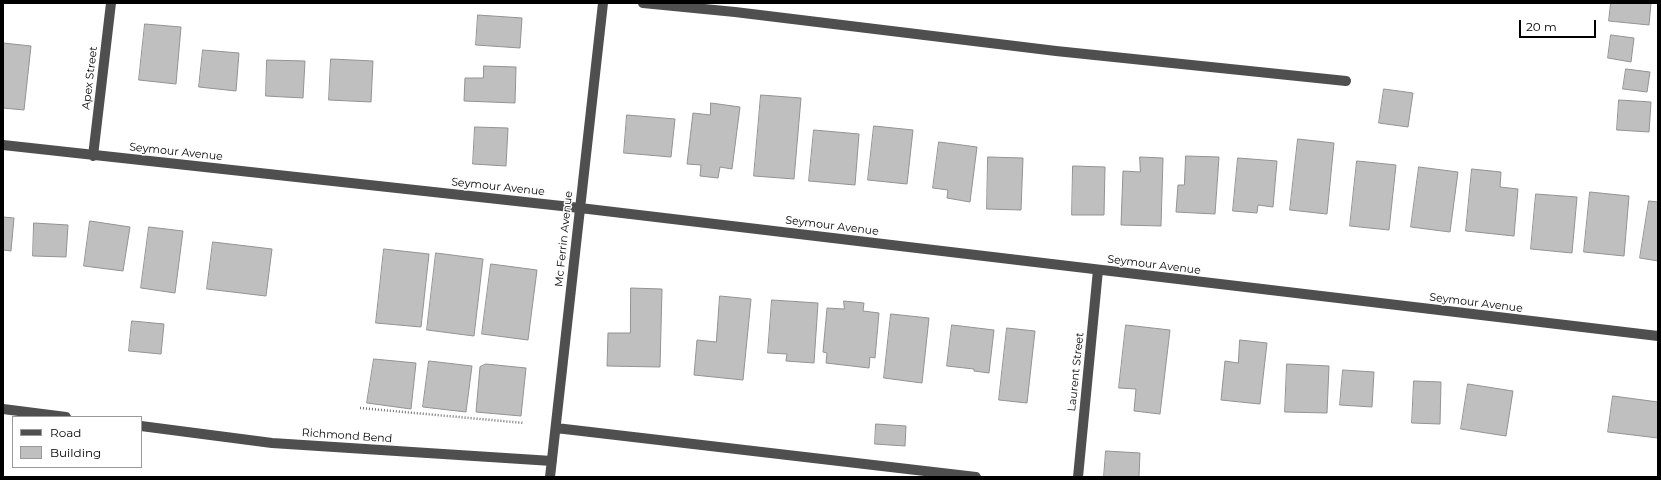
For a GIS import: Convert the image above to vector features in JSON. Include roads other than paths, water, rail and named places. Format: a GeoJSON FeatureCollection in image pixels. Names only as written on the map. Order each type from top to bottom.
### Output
{"type":"FeatureCollection","features":[{"type":"Feature","properties":{"kind":"street","name":"Apex Street"},"geometry":{"type":"LineString","coordinates":[[93,156],[111,3]]}},
{"type":"Feature","properties":{"kind":"street","name":"Mc Ferrin Avenue"},"geometry":{"type":"LineString","coordinates":[[550,477],[604,3]]}},
{"type":"Feature","properties":{"kind":"street"},"geometry":{"type":"LineString","coordinates":[[644,3],[735,12],[1056,51],[1346,81]]}},
{"type":"Feature","properties":{"kind":"street","name":"Seymour Avenue"},"geometry":{"type":"LineString","coordinates":[[3,145],[580,208],[1658,336]]}},
{"type":"Feature","properties":{"kind":"street","name":"Laurent Street"},"geometry":{"type":"LineString","coordinates":[[1078,477],[1098,270]]}},
{"type":"Feature","properties":{"kind":"street"},"geometry":{"type":"LineString","coordinates":[[3,409],[58,416]]}},
{"type":"Feature","properties":{"kind":"street","name":"Richmond Bend"},"geometry":{"type":"LineString","coordinates":[[142,426],[272,443],[552,461]]}},
{"type":"Feature","properties":{"kind":"street"},"geometry":{"type":"LineString","coordinates":[[556,428],[976,477]]}}]}
